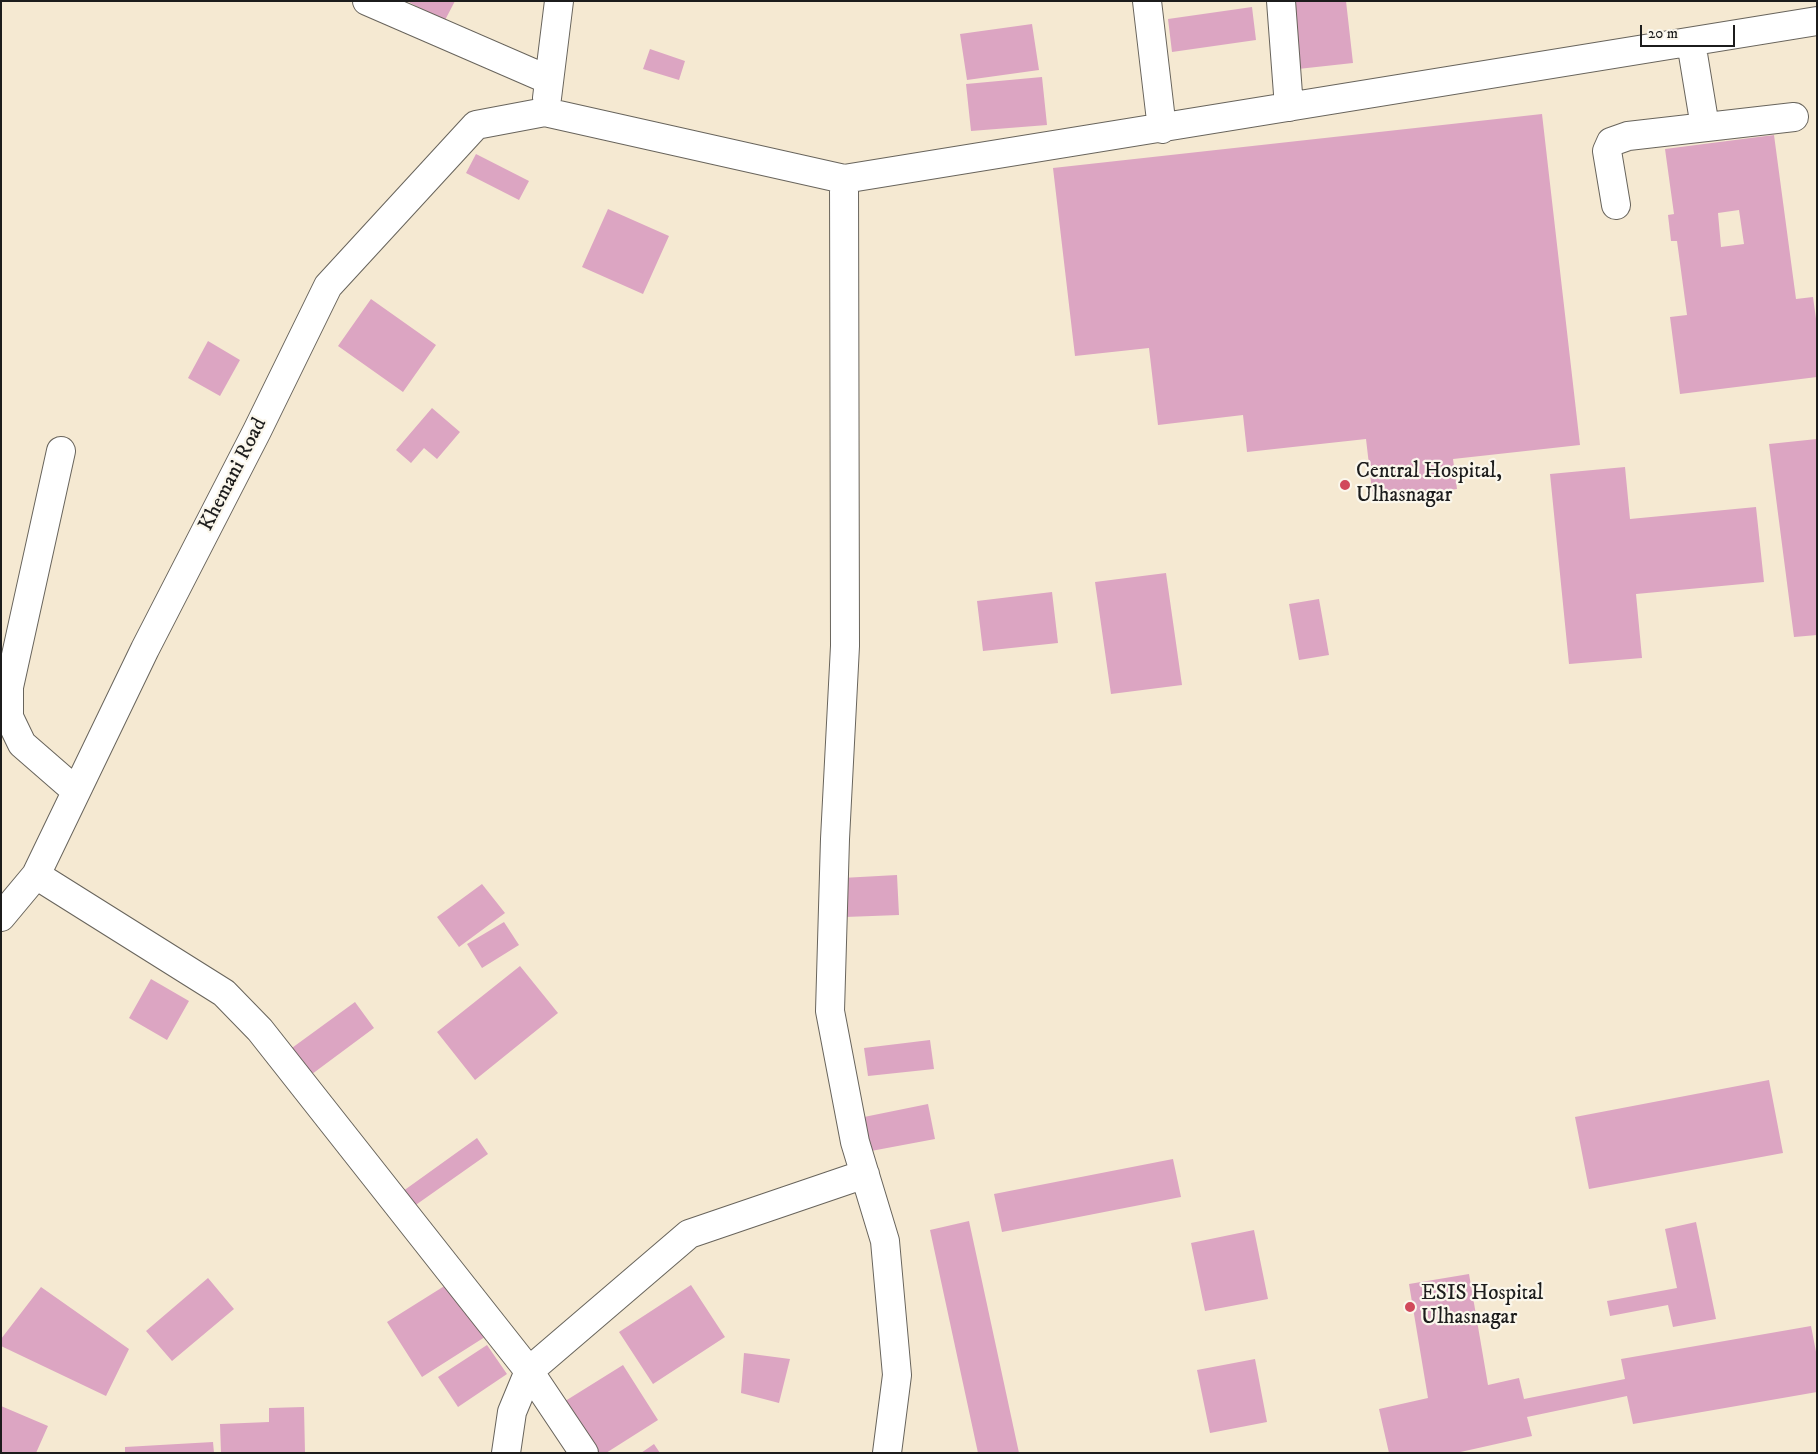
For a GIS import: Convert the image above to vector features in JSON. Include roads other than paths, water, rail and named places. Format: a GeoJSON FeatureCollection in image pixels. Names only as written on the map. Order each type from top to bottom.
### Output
{"type":"FeatureCollection","features":[{"type":"Feature","properties":{"kind":"street"},"geometry":{"type":"LineString","coordinates":[[367,1],[549,80]]}},
{"type":"Feature","properties":{"kind":"street"},"geometry":{"type":"LineString","coordinates":[[560,1],[545,112],[844,179],[1162,129],[1817,21]]}},
{"type":"Feature","properties":{"kind":"street"},"geometry":{"type":"LineString","coordinates":[[1147,1],[1162,129]]}},
{"type":"Feature","properties":{"kind":"street"},"geometry":{"type":"LineString","coordinates":[[1281,1],[1289,107]]}},
{"type":"Feature","properties":{"kind":"street"},"geometry":{"type":"LineString","coordinates":[[1691,42],[1705,128]]}},
{"type":"Feature","properties":{"kind":"street","name":"Khemani Road"},"geometry":{"type":"LineString","coordinates":[[1,917],[36,875],[144,649],[252,440],[328,286],[476,125],[545,112]]}},
{"type":"Feature","properties":{"kind":"street"},"geometry":{"type":"LineString","coordinates":[[1616,205],[1607,151],[1611,142],[1628,136],[1794,117]]}},
{"type":"Feature","properties":{"kind":"street"},"geometry":{"type":"LineString","coordinates":[[844,179],[845,646],[833,885],[830,1010],[855,1142],[885,1241],[897,1375],[888,1453]]}},
{"type":"Feature","properties":{"kind":"street"},"geometry":{"type":"LineString","coordinates":[[61,451],[9,687],[9,717],[22,744],[76,791]]}},
{"type":"Feature","properties":{"kind":"street"},"geometry":{"type":"LineString","coordinates":[[36,875],[224,993],[260,1030],[529,1371],[584,1453]]}},
{"type":"Feature","properties":{"kind":"street"},"geometry":{"type":"LineString","coordinates":[[506,1453],[512,1412],[529,1371],[689,1234],[865,1174]]}},
{"type":"Feature","properties":{"kind":"place","name":"Central Hospital, Ulhasnagar"},"geometry":{"type":"Point","coordinates":[1345,485]}},
{"type":"Feature","properties":{"kind":"place","name":"ESIS Hospital Ulhasnagar"},"geometry":{"type":"Point","coordinates":[1410,1307]}}]}
